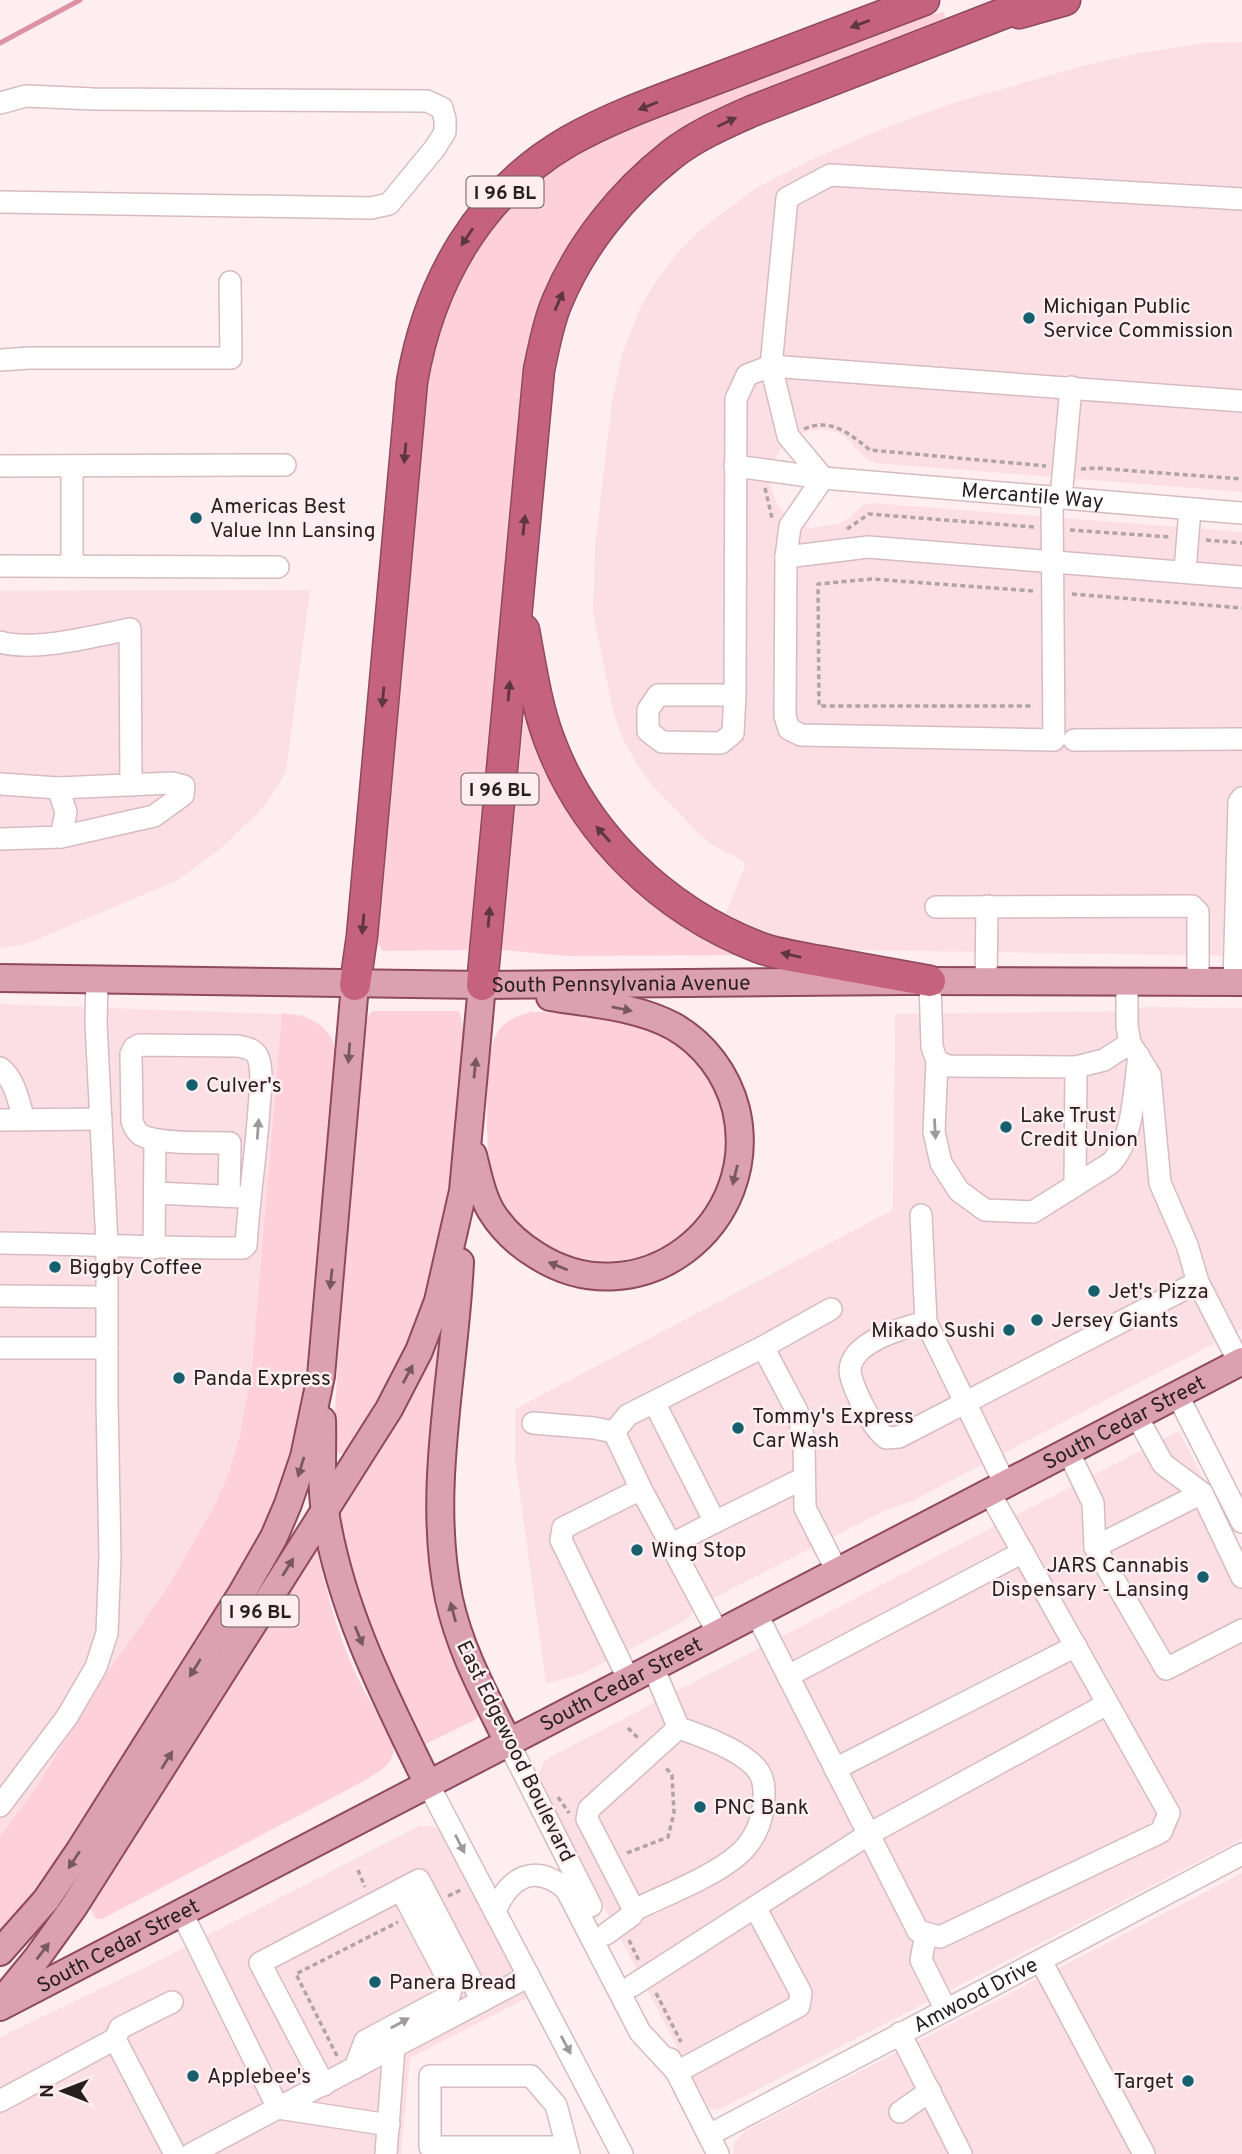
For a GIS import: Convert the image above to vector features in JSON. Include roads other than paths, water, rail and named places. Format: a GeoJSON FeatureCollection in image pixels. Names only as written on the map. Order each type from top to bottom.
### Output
{"type":"FeatureCollection","features":[{"type":"Feature","properties":{"kind":"highway","name":"I 96 BL"},"geometry":{"type":"LineString","coordinates":[[355,985],[412,382],[420,339],[452,261],[471,231],[501,195],[532,166],[567,142],[657,102],[924,0]]}},
{"type":"Feature","properties":{"kind":"highway","name":"I 96 BL"},"geometry":{"type":"LineString","coordinates":[[482,985],[539,369],[557,302],[578,262],[607,218],[628,194],[673,154],[717,127],[763,106],[1038,0]]}},
{"type":"Feature","properties":{"kind":"highway"},"geometry":{"type":"LineString","coordinates":[[965,29],[1065,0]]}},
{"type":"Feature","properties":{"kind":"highway"},"geometry":{"type":"LineString","coordinates":[[517,593],[535,688],[548,737],[563,772],[591,821],[629,864],[671,898],[719,928],[759,947],[930,981]]}},
{"type":"Feature","properties":{"kind":"main road","name":"South Pennsylvania Avenue"},"geometry":{"type":"LineString","coordinates":[[0,978],[355,985],[1238,982]]}},
{"type":"Feature","properties":{"kind":"main road","name":"I 96 BL"},"geometry":{"type":"LineString","coordinates":[[0,1952],[30,1920],[69,1867],[259,1564],[293,1490],[304,1457],[321,1376],[355,985]]}},
{"type":"Feature","properties":{"kind":"main road","name":"I 96 BL"},"geometry":{"type":"LineString","coordinates":[[0,2006],[73,1908],[388,1409],[419,1351],[438,1301],[463,1191],[482,985]]}},
{"type":"Feature","properties":{"kind":"main road"},"geometry":{"type":"LineString","coordinates":[[468,1136],[486,1201],[505,1230],[548,1262],[582,1275],[603,1277],[637,1274],[653,1268],[694,1243],[710,1228],[724,1206],[736,1176],[739,1153],[737,1116],[727,1084],[707,1053],[679,1030],[654,1017],[636,1012],[482,985]]}},
{"type":"Feature","properties":{"kind":"main road","name":"East Edgewood Boulevard"},"geometry":{"type":"LineString","coordinates":[[463,1191],[459,1286],[441,1484],[441,1544],[449,1598],[459,1635],[474,1673],[508,1742]]}},
{"type":"Feature","properties":{"kind":"main road","name":"South Cedar Street"},"geometry":{"type":"LineString","coordinates":[[0,2006],[1240,1362]]}},
{"type":"Feature","properties":{"kind":"main road"},"geometry":{"type":"LineString","coordinates":[[321,1376],[324,1509],[336,1565],[353,1622],[378,1682],[428,1784]]}},
{"type":"Feature","properties":{"kind":"street"},"geometry":{"type":"LineString","coordinates":[[0,103],[26,96],[93,99],[427,101],[442,108],[445,119],[445,132],[435,148],[389,204],[372,208],[0,202]]}},
{"type":"Feature","properties":{"kind":"street"},"geometry":{"type":"LineString","coordinates":[[1072,387],[1057,498],[1053,561],[1054,740],[801,735],[789,729],[785,716],[786,557],[790,526],[823,478],[788,436],[771,366],[787,198],[830,175],[1242,199]]}},
{"type":"Feature","properties":{"kind":"street"},"geometry":{"type":"LineString","coordinates":[[0,360],[231,358],[230,282]]}},
{"type":"Feature","properties":{"kind":"street"},"geometry":{"type":"LineString","coordinates":[[734,695],[736,399],[747,375],[771,366],[1242,401]]}},
{"type":"Feature","properties":{"kind":"street"},"geometry":{"type":"LineString","coordinates":[[0,466],[285,466]]}},
{"type":"Feature","properties":{"kind":"street"},"geometry":{"type":"LineString","coordinates":[[72,466],[72,566]]}},
{"type":"Feature","properties":{"kind":"street","name":"Mercantile Way"},"geometry":{"type":"LineString","coordinates":[[735,466],[823,478],[1242,513]]}},
{"type":"Feature","properties":{"kind":"street"},"geometry":{"type":"LineString","coordinates":[[1185,571],[1190,509]]}},
{"type":"Feature","properties":{"kind":"street"},"geometry":{"type":"LineString","coordinates":[[786,557],[868,547],[1242,577]]}},
{"type":"Feature","properties":{"kind":"street"},"geometry":{"type":"LineString","coordinates":[[0,566],[278,567]]}},
{"type":"Feature","properties":{"kind":"street"},"geometry":{"type":"LineString","coordinates":[[0,642],[10,645],[69,642],[130,629],[131,785]]}},
{"type":"Feature","properties":{"kind":"street"},"geometry":{"type":"LineString","coordinates":[[1074,740],[1242,739]]}},
{"type":"Feature","properties":{"kind":"street"},"geometry":{"type":"LineString","coordinates":[[0,784],[58,788],[172,783],[184,786],[183,795],[154,816],[61,836],[0,839]]}},
{"type":"Feature","properties":{"kind":"street"},"geometry":{"type":"LineString","coordinates":[[58,788],[66,812],[61,836]]}},
{"type":"Feature","properties":{"kind":"street"},"geometry":{"type":"LineString","coordinates":[[1238,982],[1238,802],[1242,798]]}},
{"type":"Feature","properties":{"kind":"street"},"geometry":{"type":"LineString","coordinates":[[986,982],[987,906]]}},
{"type":"Feature","properties":{"kind":"street"},"geometry":{"type":"LineString","coordinates":[[936,907],[1192,906],[1198,912],[1198,982]]}},
{"type":"Feature","properties":{"kind":"street"},"geometry":{"type":"LineString","coordinates":[[0,1806],[67,1717],[96,1667],[107,1633],[110,1558],[107,1244],[96,1023],[97,978]]}},
{"type":"Feature","properties":{"kind":"street"},"geometry":{"type":"LineString","coordinates":[[930,981],[932,1047],[937,1061],[933,1132],[940,1163],[959,1191],[985,1210],[1034,1212],[1111,1163],[1120,1153],[1126,1138],[1134,1050]]}},
{"type":"Feature","properties":{"kind":"street"},"geometry":{"type":"LineString","coordinates":[[1127,982],[1127,1026],[1134,1050],[1150,1075],[1160,1183],[1187,1245],[1198,1282],[1240,1362]]}},
{"type":"Feature","properties":{"kind":"street"},"geometry":{"type":"LineString","coordinates":[[0,1242],[107,1244],[154,1248],[243,1248],[246,1245],[230,1143],[155,1140],[135,1129],[132,1121],[131,1054],[139,1045],[216,1044],[247,1048],[253,1050],[259,1058],[261,1079],[256,1158],[239,1197]]}},
{"type":"Feature","properties":{"kind":"street"},"geometry":{"type":"LineString","coordinates":[[937,1061],[948,1066],[1076,1067],[1134,1050]]}},
{"type":"Feature","properties":{"kind":"street"},"geometry":{"type":"LineString","coordinates":[[1075,1186],[1076,1067]]}},
{"type":"Feature","properties":{"kind":"street"},"geometry":{"type":"LineString","coordinates":[[0,1068],[6,1072],[14,1087],[24,1120]]}},
{"type":"Feature","properties":{"kind":"street"},"geometry":{"type":"LineString","coordinates":[[0,1120],[101,1119]]}},
{"type":"Feature","properties":{"kind":"street"},"geometry":{"type":"LineString","coordinates":[[154,1248],[155,1140]]}},
{"type":"Feature","properties":{"kind":"street"},"geometry":{"type":"LineString","coordinates":[[155,1194],[239,1197]]}},
{"type":"Feature","properties":{"kind":"street"},"geometry":{"type":"LineString","coordinates":[[756,1614],[918,1931],[940,1937],[1161,1832],[1169,1812],[1023,1552],[963,1402],[926,1322],[921,1215]]}},
{"type":"Feature","properties":{"kind":"street"},"geometry":{"type":"LineString","coordinates":[[926,1322],[896,1330],[858,1351],[850,1370],[855,1390],[876,1430],[886,1438],[899,1437],[1198,1282]]}},
{"type":"Feature","properties":{"kind":"street"},"geometry":{"type":"LineString","coordinates":[[0,1296],[107,1297]]}},
{"type":"Feature","properties":{"kind":"street"},"geometry":{"type":"LineString","coordinates":[[614,1432],[628,1415],[763,1347],[831,1309]]}},
{"type":"Feature","properties":{"kind":"street"},"geometry":{"type":"LineString","coordinates":[[763,1347],[797,1411],[804,1440],[805,1508],[837,1572]]}},
{"type":"Feature","properties":{"kind":"street"},"geometry":{"type":"LineString","coordinates":[[0,1348],[107,1348]]}},
{"type":"Feature","properties":{"kind":"street"},"geometry":{"type":"LineString","coordinates":[[1177,1394],[1236,1495],[1242,1522]]}},
{"type":"Feature","properties":{"kind":"street"},"geometry":{"type":"LineString","coordinates":[[654,1402],[715,1522]]}},
{"type":"Feature","properties":{"kind":"street"},"geometry":{"type":"LineString","coordinates":[[1136,1415],[1163,1464],[1202,1493],[1242,1577]]}},
{"type":"Feature","properties":{"kind":"street"},"geometry":{"type":"LineString","coordinates":[[533,1423],[594,1427],[614,1432]]}},
{"type":"Feature","properties":{"kind":"street"},"geometry":{"type":"LineString","coordinates":[[614,1432],[641,1489],[718,1633]]}},
{"type":"Feature","properties":{"kind":"street"},"geometry":{"type":"LineString","coordinates":[[1068,1451],[1093,1503],[1095,1547],[1166,1669],[1242,1630]]}},
{"type":"Feature","properties":{"kind":"street"},"geometry":{"type":"LineString","coordinates":[[672,1544],[804,1478]]}},
{"type":"Feature","properties":{"kind":"street"},"geometry":{"type":"LineString","coordinates":[[629,1680],[561,1540],[563,1528],[641,1489]]}},
{"type":"Feature","properties":{"kind":"street"},"geometry":{"type":"LineString","coordinates":[[1095,1547],[1202,1493]]}},
{"type":"Feature","properties":{"kind":"street"},"geometry":{"type":"LineString","coordinates":[[788,1676],[1023,1552]]}},
{"type":"Feature","properties":{"kind":"street"},"geometry":{"type":"LineString","coordinates":[[835,1769],[1076,1646]]}},
{"type":"Feature","properties":{"kind":"street"},"geometry":{"type":"LineString","coordinates":[[634,1910],[587,1819],[589,1809],[675,1731],[677,1724],[653,1667]]}},
{"type":"Feature","properties":{"kind":"street"},"geometry":{"type":"LineString","coordinates":[[632,1986],[869,1834],[1107,1704]]}},
{"type":"Feature","properties":{"kind":"street"},"geometry":{"type":"LineString","coordinates":[[606,1934],[632,1915],[634,1910],[737,1856],[748,1846],[761,1821],[764,1787],[761,1774],[753,1764],[725,1748],[676,1727]]}},
{"type":"Feature","properties":{"kind":"street","name":"East Edgewood Boulevard"},"geometry":{"type":"LineString","coordinates":[[508,1742],[714,2145]]}},
{"type":"Feature","properties":{"kind":"street"},"geometry":{"type":"LineString","coordinates":[[428,1784],[622,2154]]}},
{"type":"Feature","properties":{"kind":"street","name":"Amwood Drive"},"geometry":{"type":"LineString","coordinates":[[714,2145],[900,2033],[1242,1854]]}},
{"type":"Feature","properties":{"kind":"street"},"geometry":{"type":"LineString","coordinates":[[495,1911],[503,1894],[517,1880],[538,1875],[553,1878],[566,1889],[640,2032],[677,2072],[799,2007],[801,1993],[755,1907]]}},
{"type":"Feature","properties":{"kind":"street"},"geometry":{"type":"LineString","coordinates":[[324,2085],[260,1964],[419,1880],[423,1909],[452,1986],[449,1996],[365,2041],[350,2071]]}},
{"type":"Feature","properties":{"kind":"street"},"geometry":{"type":"LineString","coordinates":[[423,1909],[482,2001]]}},
{"type":"Feature","properties":{"kind":"street"},"geometry":{"type":"LineString","coordinates":[[182,1913],[278,2108]]}},
{"type":"Feature","properties":{"kind":"street"},"geometry":{"type":"LineString","coordinates":[[926,1934],[921,1960],[946,2010]]}},
{"type":"Feature","properties":{"kind":"street"},"geometry":{"type":"LineString","coordinates":[[1041,1961],[1144,2154]]}},
{"type":"Feature","properties":{"kind":"street"},"geometry":{"type":"LineString","coordinates":[[191,2154],[529,1976]]}},
{"type":"Feature","properties":{"kind":"street"},"geometry":{"type":"LineString","coordinates":[[0,2101],[115,2039],[120,2028],[173,2002]]}},
{"type":"Feature","properties":{"kind":"street"},"geometry":{"type":"LineString","coordinates":[[900,2033],[961,2154]]}},
{"type":"Feature","properties":{"kind":"street"},"geometry":{"type":"LineString","coordinates":[[115,2039],[175,2154]]}},
{"type":"Feature","properties":{"kind":"street"},"geometry":{"type":"LineString","coordinates":[[386,2154],[394,2048]]}},
{"type":"Feature","properties":{"kind":"street"},"geometry":{"type":"LineString","coordinates":[[430,2076],[531,2076],[556,2105],[568,2150],[430,2147],[430,2076]]}},
{"type":"Feature","properties":{"kind":"street"},"geometry":{"type":"LineString","coordinates":[[900,2112],[930,2091]]}},
{"type":"Feature","properties":{"kind":"street"},"geometry":{"type":"LineString","coordinates":[[596,2102],[628,2136],[637,2154]]}},
{"type":"Feature","properties":{"kind":"street"},"geometry":{"type":"LineString","coordinates":[[278,2108],[389,2125]]}},
{"type":"Feature","properties":{"kind":"waterway"},"geometry":{"type":"LineString","coordinates":[[0,43],[80,0]]}},
{"type":"Feature","properties":{"kind":"place","name":"Michigan Public Service Commission"},"geometry":{"type":"Point","coordinates":[1029,318]}},
{"type":"Feature","properties":{"kind":"place","name":"Americas Best Value Inn Lansing"},"geometry":{"type":"Point","coordinates":[196,518]}},
{"type":"Feature","properties":{"kind":"place","name":"Culver's"},"geometry":{"type":"Point","coordinates":[192,1085]}},
{"type":"Feature","properties":{"kind":"place","name":"Lake Trust Credit Union"},"geometry":{"type":"Point","coordinates":[1006,1127]}},
{"type":"Feature","properties":{"kind":"place","name":"Biggby Coffee"},"geometry":{"type":"Point","coordinates":[55,1267]}},
{"type":"Feature","properties":{"kind":"place","name":"Jet's Pizza"},"geometry":{"type":"Point","coordinates":[1094,1291]}},
{"type":"Feature","properties":{"kind":"place","name":"Jersey Giants"},"geometry":{"type":"Point","coordinates":[1037,1320]}},
{"type":"Feature","properties":{"kind":"place","name":"Mikado Sushi"},"geometry":{"type":"Point","coordinates":[1009,1330]}},
{"type":"Feature","properties":{"kind":"place","name":"Panda Express"},"geometry":{"type":"Point","coordinates":[179,1378]}},
{"type":"Feature","properties":{"kind":"place","name":"Tommy's Express Car Wash"},"geometry":{"type":"Point","coordinates":[738,1428]}},
{"type":"Feature","properties":{"kind":"place","name":"Wing Stop"},"geometry":{"type":"Point","coordinates":[637,1550]}},
{"type":"Feature","properties":{"kind":"place","name":"JARS Cannabis Dispensary - Lansing"},"geometry":{"type":"Point","coordinates":[1203,1577]}},
{"type":"Feature","properties":{"kind":"place","name":"PNC Bank"},"geometry":{"type":"Point","coordinates":[700,1807]}},
{"type":"Feature","properties":{"kind":"place","name":"Panera Bread"},"geometry":{"type":"Point","coordinates":[375,1982]}},
{"type":"Feature","properties":{"kind":"place","name":"Applebee's"},"geometry":{"type":"Point","coordinates":[193,2076]}},
{"type":"Feature","properties":{"kind":"place","name":"Target"},"geometry":{"type":"Point","coordinates":[1188,2081]}}]}
